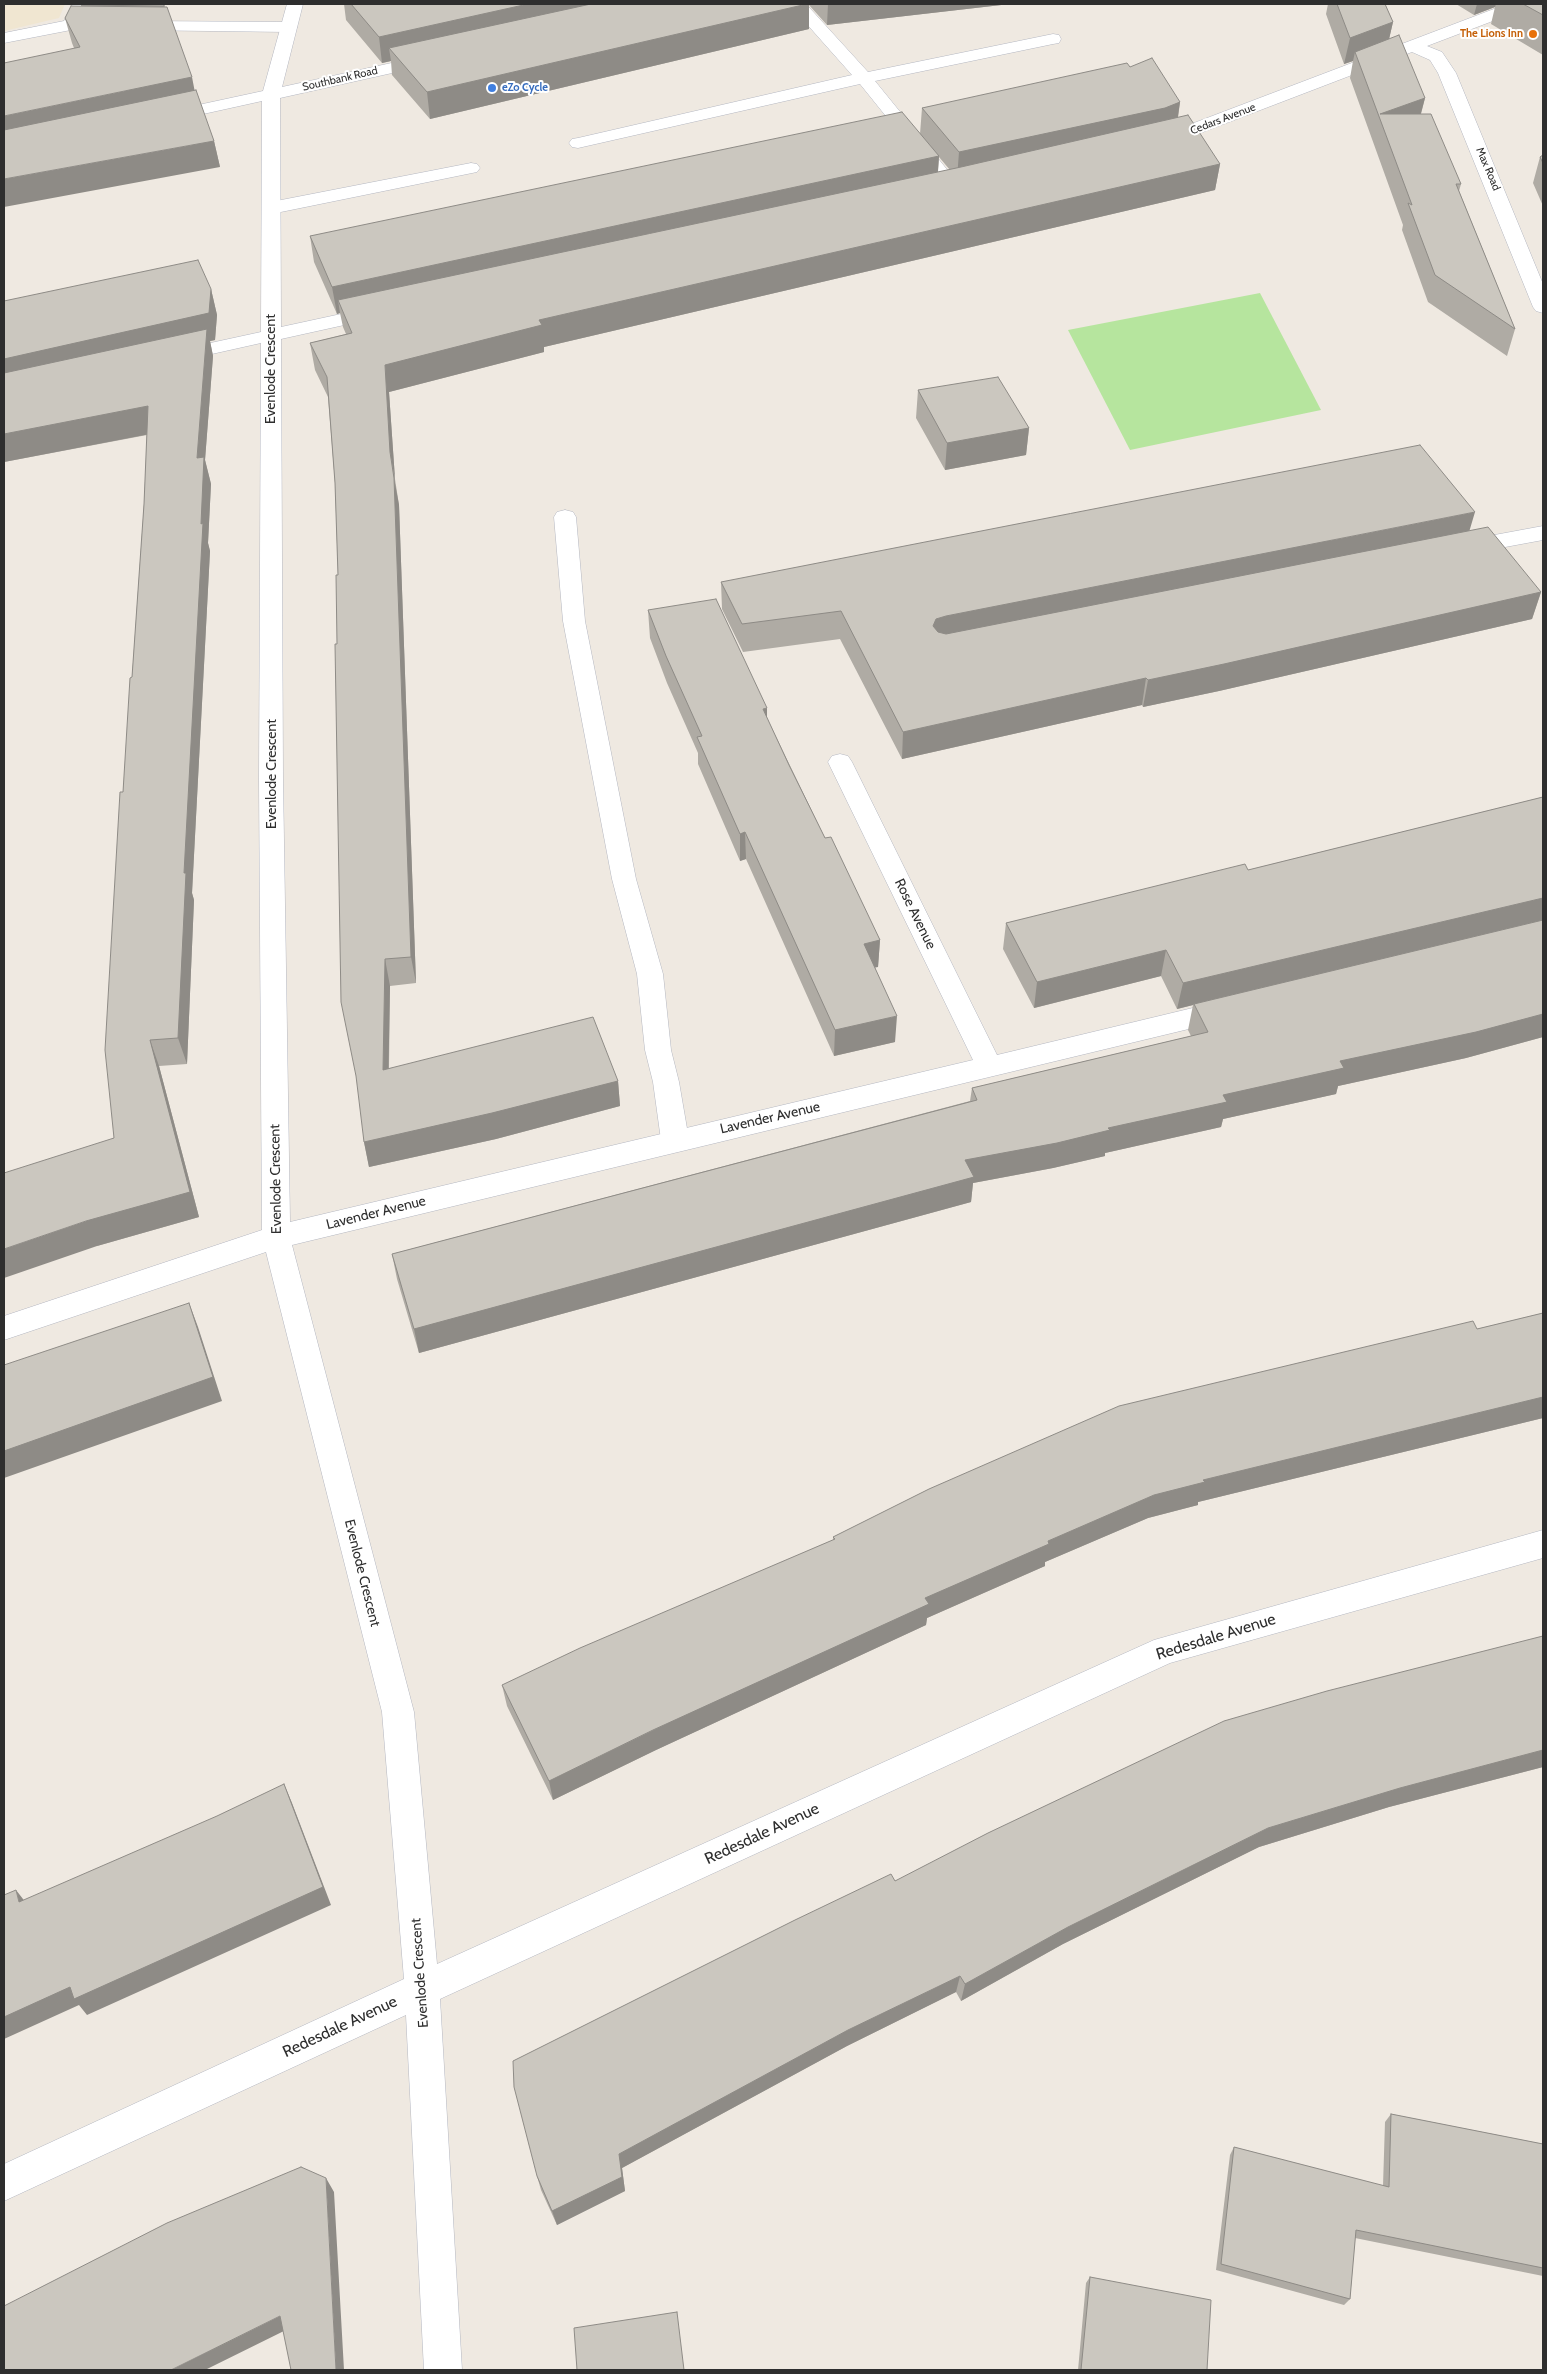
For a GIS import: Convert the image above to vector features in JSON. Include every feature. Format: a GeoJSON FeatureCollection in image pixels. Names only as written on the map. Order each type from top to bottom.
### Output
{"type":"FeatureCollection","features":[{"type":"Feature","properties":{"kind":"street"},"geometry":{"type":"LineString","coordinates":[[70,25],[81,4]]}},
{"type":"Feature","properties":{"kind":"street","name":"Evenlode Crescent"},"geometry":{"type":"LineString","coordinates":[[295,4],[271,95],[271,779],[276,1237],[398,1712],[422,1989],[443,2370]]}},
{"type":"Feature","properties":{"kind":"street"},"geometry":{"type":"LineString","coordinates":[[797,4],[864,78],[953,188]]}},
{"type":"Feature","properties":{"kind":"street","name":"Cedars Avenue"},"geometry":{"type":"LineString","coordinates":[[1148,144],[1167,140],[1522,4]]}},
{"type":"Feature","properties":{"kind":"street"},"geometry":{"type":"LineString","coordinates":[[4,38],[70,25],[90,25]]}},
{"type":"Feature","properties":{"kind":"street"},"geometry":{"type":"LineString","coordinates":[[120,26],[289,27]]}},
{"type":"Feature","properties":{"kind":"street"},"geometry":{"type":"LineString","coordinates":[[578,143],[864,78],[1053,39]]}},
{"type":"Feature","properties":{"kind":"street","name":"Max Road"},"geometry":{"type":"LineString","coordinates":[[1414,46],[1436,56],[1447,73],[1543,307]]}},
{"type":"Feature","properties":{"kind":"street","name":"Southbank Road"},"geometry":{"type":"LineString","coordinates":[[147,121],[444,56]]}},
{"type":"Feature","properties":{"kind":"street"},"geometry":{"type":"LineString","coordinates":[[271,208],[472,168]]}},
{"type":"Feature","properties":{"kind":"street"},"geometry":{"type":"LineString","coordinates":[[933,192],[972,183]]}},
{"type":"Feature","properties":{"kind":"street"},"geometry":{"type":"LineString","coordinates":[[156,360],[396,308]]}},
{"type":"Feature","properties":{"kind":"street"},"geometry":{"type":"LineString","coordinates":[[565,517],[574,621],[624,879],[650,974],[658,1050],[666,1082],[675,1140]]}},
{"type":"Feature","properties":{"kind":"street"},"geometry":{"type":"LineString","coordinates":[[1438,553],[1543,532]]}},
{"type":"Feature","properties":{"kind":"street","name":"Rose Avenue"},"geometry":{"type":"LineString","coordinates":[[840,762],[989,1066]]}},
{"type":"Feature","properties":{"kind":"street","name":"Lavender Avenue"},"geometry":{"type":"LineString","coordinates":[[4,1328],[276,1237],[1252,1003]]}},
{"type":"Feature","properties":{"kind":"street","name":"Redesdale Avenue"},"geometry":{"type":"LineString","coordinates":[[4,2183],[422,1989],[1165,1650],[1543,1544]]}},
{"type":"Feature","properties":{"kind":"shaded area"},"geometry":{"type":"Polygon","coordinates":[[[4,4],[65,4],[59,18],[4,31],[4,4]]]}},
{"type":"Feature","properties":{"kind":"green space"},"geometry":{"type":"Polygon","coordinates":[[[1260,293],[1321,410],[1130,450],[1068,330],[1260,293]]]}},
{"type":"Feature","properties":{"kind":"building"},"geometry":{"type":"Polygon","coordinates":[[[164,4],[164,6],[81,5],[164,4]]]}},
{"type":"Feature","properties":{"kind":"building"},"geometry":{"type":"Polygon","coordinates":[[[351,4],[528,4],[379,37],[351,4]]]}},
{"type":"Feature","properties":{"kind":"building"},"geometry":{"type":"Polygon","coordinates":[[[591,4],[807,4],[427,92],[389,48],[591,4]]]}},
{"type":"Feature","properties":{"kind":"building"},"geometry":{"type":"Polygon","coordinates":[[[1337,4],[1385,4],[1393,22],[1350,38],[1337,4]]]}},
{"type":"Feature","properties":{"kind":"building"},"geometry":{"type":"Polygon","coordinates":[[[1523,4],[1543,4],[1543,15],[1523,4]]]}},
{"type":"Feature","properties":{"kind":"building"},"geometry":{"type":"Polygon","coordinates":[[[71,6],[167,7],[192,77],[4,116],[4,63],[80,47],[65,18],[71,6]]]}},
{"type":"Feature","properties":{"kind":"building"},"geometry":{"type":"Polygon","coordinates":[[[1399,35],[1425,98],[1380,114],[1431,114],[1461,184],[1456,184],[1515,329],[1435,275],[1408,203],[1412,205],[1355,52],[1399,35]]]}},
{"type":"Feature","properties":{"kind":"building"},"geometry":{"type":"Polygon","coordinates":[[[1152,58],[1180,102],[1165,108],[959,152],[922,108],[1127,63],[1130,67],[1152,58]]]}},
{"type":"Feature","properties":{"kind":"building"},"geometry":{"type":"Polygon","coordinates":[[[196,90],[214,141],[4,179],[4,130],[196,90]]]}},
{"type":"Feature","properties":{"kind":"building"},"geometry":{"type":"Polygon","coordinates":[[[902,112],[939,156],[332,287],[310,236],[902,112]]]}},
{"type":"Feature","properties":{"kind":"building"},"geometry":{"type":"Polygon","coordinates":[[[1188,115],[1220,164],[539,320],[542,325],[385,365],[390,452],[394,478],[411,957],[385,959],[383,1070],[593,1017],[618,1081],[492,1113],[364,1142],[356,1076],[341,1002],[335,644],[337,644],[336,575],[338,575],[335,483],[327,377],[310,343],[352,333],[338,300],[961,167],[1188,115]]]}},
{"type":"Feature","properties":{"kind":"building"},"geometry":{"type":"Polygon","coordinates":[[[198,260],[211,289],[209,313],[4,359],[4,301],[198,260]]]}},
{"type":"Feature","properties":{"kind":"building"},"geometry":{"type":"Polygon","coordinates":[[[207,329],[197,458],[204,457],[201,524],[203,523],[184,873],[186,873],[178,1038],[150,1040],[190,1192],[86,1221],[4,1249],[4,1173],[114,1138],[105,1050],[120,792],[123,792],[144,504],[148,406],[4,434],[4,373],[207,329]]]}},
{"type":"Feature","properties":{"kind":"building"},"geometry":{"type":"Polygon","coordinates":[[[998,377],[1029,428],[947,443],[918,390],[998,377]]]}},
{"type":"Feature","properties":{"kind":"building"},"geometry":{"type":"Polygon","coordinates":[[[1420,445],[1475,512],[946,616],[936,619],[933,626],[938,632],[946,634],[1488,527],[1541,592],[1224,664],[1148,680],[1146,678],[903,732],[841,611],[742,624],[721,582],[1420,445]]]}},
{"type":"Feature","properties":{"kind":"building"},"geometry":{"type":"Polygon","coordinates":[[[716,599],[767,708],[763,709],[789,765],[825,838],[831,837],[880,940],[864,944],[897,1016],[835,1030],[745,832],[740,834],[697,737],[702,736],[666,656],[648,610],[716,599]]]}},
{"type":"Feature","properties":{"kind":"building"},"geometry":{"type":"Polygon","coordinates":[[[1543,797],[1543,898],[1183,983],[1166,950],[1037,982],[1006,923],[1245,864],[1248,870],[1543,797]]]}},
{"type":"Feature","properties":{"kind":"building"},"geometry":{"type":"Polygon","coordinates":[[[1543,920],[1543,1014],[1476,1032],[1340,1061],[1344,1068],[1223,1095],[1227,1102],[1108,1128],[1110,1130],[1057,1143],[965,1160],[974,1177],[414,1329],[392,1254],[977,1100],[972,1088],[1208,1032],[1194,1004],[1543,920]]]}},
{"type":"Feature","properties":{"kind":"building"},"geometry":{"type":"Polygon","coordinates":[[[189,1303],[213,1377],[4,1451],[4,1365],[189,1303]]]}},
{"type":"Feature","properties":{"kind":"building"},"geometry":{"type":"Polygon","coordinates":[[[1543,1313],[1543,1397],[1203,1480],[1205,1482],[1154,1495],[1048,1541],[1049,1544],[925,1598],[929,1604],[653,1730],[549,1781],[502,1685],[580,1648],[835,1539],[833,1537],[929,1489],[1119,1406],[1473,1321],[1477,1329],[1543,1313]]]}},
{"type":"Feature","properties":{"kind":"building"},"geometry":{"type":"Polygon","coordinates":[[[1543,1636],[1543,1750],[1400,1788],[1268,1828],[1068,1927],[965,1984],[960,1976],[848,2030],[619,2154],[622,2177],[552,2211],[537,2176],[514,2087],[513,2061],[891,1874],[895,1881],[988,1833],[1224,1721],[1327,1691],[1543,1636]]]}},
{"type":"Feature","properties":{"kind":"building"},"geometry":{"type":"Polygon","coordinates":[[[284,1784],[323,1887],[74,1999],[70,1987],[4,2017],[4,1895],[16,1890],[19,1902],[217,1816],[284,1784]]]}},
{"type":"Feature","properties":{"kind":"building"},"geometry":{"type":"Polygon","coordinates":[[[1391,2114],[1543,2144],[1543,2268],[1356,2230],[1350,2299],[1221,2264],[1234,2147],[1389,2187],[1391,2114]]]}},
{"type":"Feature","properties":{"kind":"building"},"geometry":{"type":"Polygon","coordinates":[[[301,2167],[326,2178],[336,2370],[291,2370],[280,2316],[171,2370],[4,2370],[4,2306],[167,2223],[301,2167]]]}},
{"type":"Feature","properties":{"kind":"building"},"geometry":{"type":"Polygon","coordinates":[[[1090,2277],[1211,2300],[1207,2370],[1081,2370],[1090,2277]]]}},
{"type":"Feature","properties":{"kind":"building"},"geometry":{"type":"Polygon","coordinates":[[[677,2312],[684,2370],[577,2370],[574,2328],[677,2312]]]}},
{"type":"Feature","properties":{"kind":"place","name":"The Lions Inn"},"geometry":{"type":"Point","coordinates":[1533,34]}},
{"type":"Feature","properties":{"kind":"place","name":"eZo Cycle"},"geometry":{"type":"Point","coordinates":[492,88]}}]}
